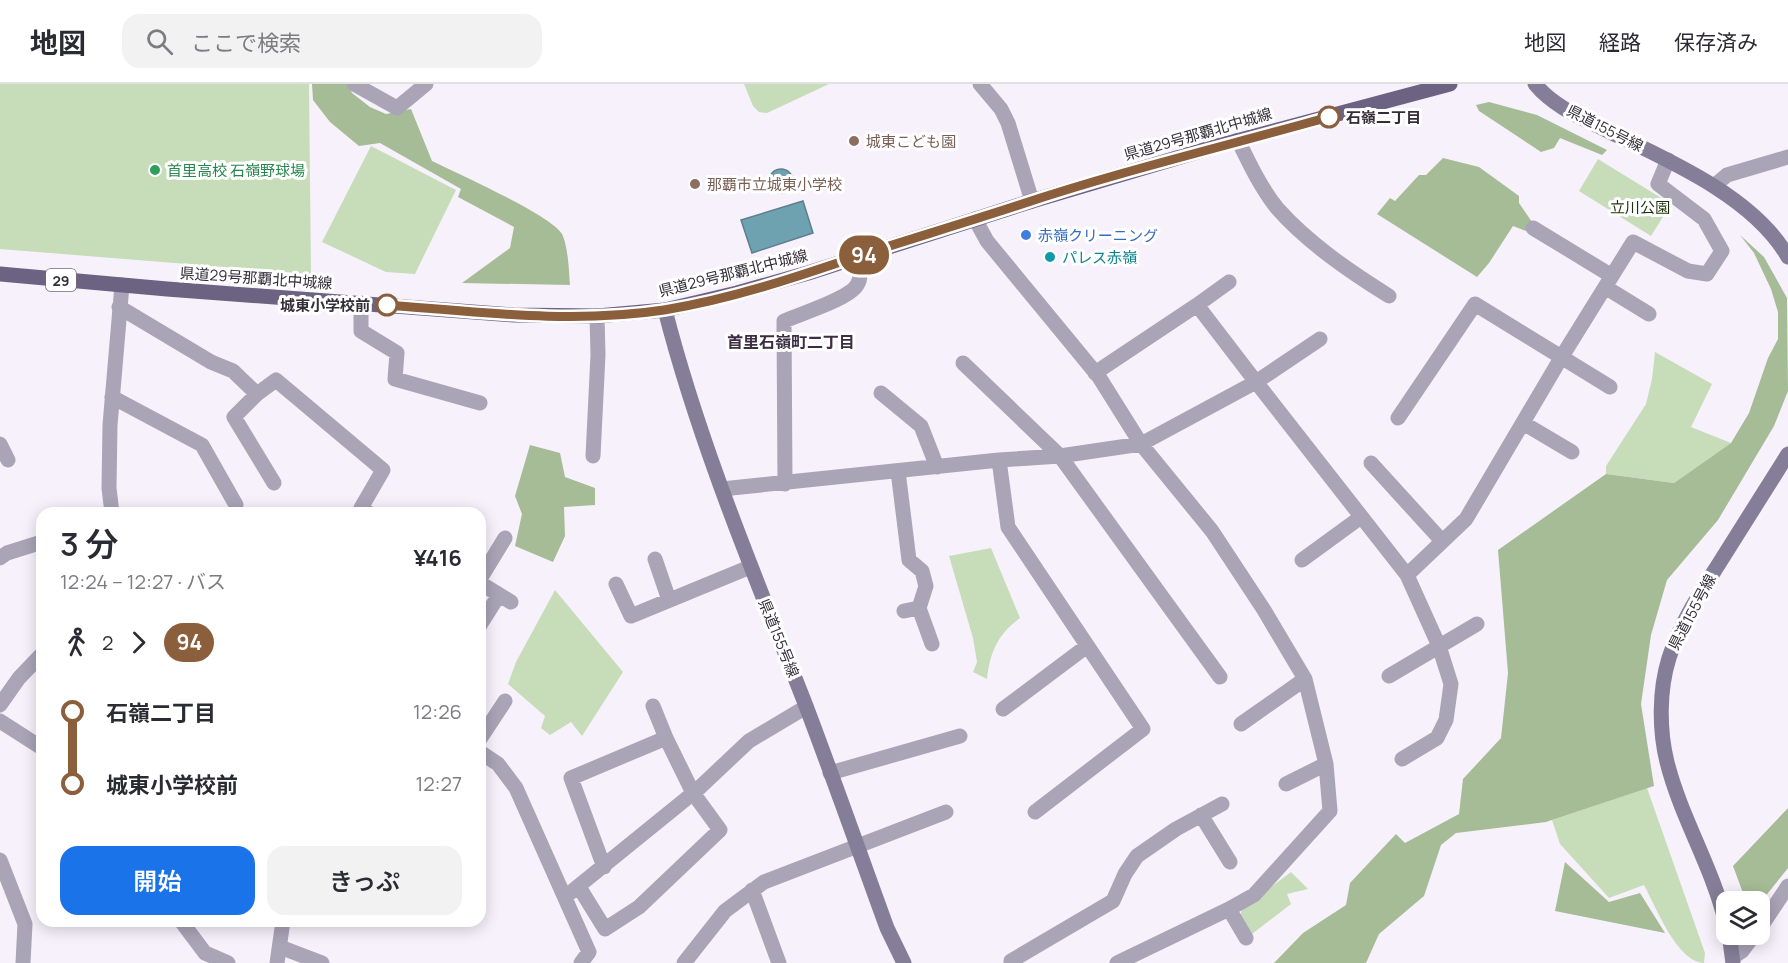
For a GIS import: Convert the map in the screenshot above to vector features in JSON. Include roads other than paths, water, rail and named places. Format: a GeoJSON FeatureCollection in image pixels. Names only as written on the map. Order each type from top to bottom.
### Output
{"type":"FeatureCollection","features":[{"type":"Feature","properties":{"kind":"main road","name":"県道29号那覇北中城線"},"geometry":{"type":"LineString","coordinates":[[0,274],[514,315],[597,316],[664,310],[737,293],[1032,201],[1238,140],[1450,84]]}},
{"type":"Feature","properties":{"kind":"main road","name":"県道155号線"},"geometry":{"type":"LineString","coordinates":[[1535,84],[1551,99],[1573,114],[1668,160],[1714,186],[1742,206],[1770,232],[1788,257]]}},
{"type":"Feature","properties":{"kind":"main road","name":"県道155号線"},"geometry":{"type":"LineString","coordinates":[[664,310],[678,361],[750,567],[806,706],[887,928],[904,963]]}},
{"type":"Feature","properties":{"kind":"main road","name":"県道155号線"},"geometry":{"type":"LineString","coordinates":[[1716,891],[1686,818],[1667,762],[1662,722],[1662,686],[1668,658],[1693,605],[1788,454]]}},
{"type":"Feature","properties":{"kind":"main road"},"geometry":{"type":"LineString","coordinates":[[1731,945],[1733,960]]}},
{"type":"Feature","properties":{"kind":"street"},"geometry":{"type":"LineString","coordinates":[[354,84],[397,108],[426,84]]}},
{"type":"Feature","properties":{"kind":"street"},"geometry":{"type":"LineString","coordinates":[[982,85],[1001,109],[1008,123],[1032,201]]}},
{"type":"Feature","properties":{"kind":"street"},"geometry":{"type":"LineString","coordinates":[[1238,140],[1253,171],[1277,207],[1311,240],[1353,273],[1389,296]]}},
{"type":"Feature","properties":{"kind":"street"},"geometry":{"type":"LineString","coordinates":[[1407,575],[1466,519],[1633,242],[1688,271],[1707,274],[1722,251],[1704,219],[1658,184],[1668,160]]}},
{"type":"Feature","properties":{"kind":"street"},"geometry":{"type":"LineString","coordinates":[[1714,186],[1727,175],[1784,162]]}},
{"type":"Feature","properties":{"kind":"street"},"geometry":{"type":"LineString","coordinates":[[975,219],[987,241],[1095,373],[1141,444],[1212,531],[1264,610],[1305,680],[1326,764],[1330,811],[1254,895],[1139,959],[1116,963]]}},
{"type":"Feature","properties":{"kind":"street"},"geometry":{"type":"LineString","coordinates":[[1533,228],[1649,314]]}},
{"type":"Feature","properties":{"kind":"street"},"geometry":{"type":"LineString","coordinates":[[784,484],[784,321],[838,299],[857,286],[861,275],[855,257]]}},
{"type":"Feature","properties":{"kind":"street"},"geometry":{"type":"LineString","coordinates":[[1095,373],[1229,282]]}},
{"type":"Feature","properties":{"kind":"street"},"geometry":{"type":"LineString","coordinates":[[112,507],[109,471],[112,397],[122,285]]}},
{"type":"Feature","properties":{"kind":"street"},"geometry":{"type":"LineString","coordinates":[[361,303],[361,332],[397,353],[395,379],[480,404]]}},
{"type":"Feature","properties":{"kind":"street"},"geometry":{"type":"LineString","coordinates":[[1398,418],[1475,304],[1610,387]]}},
{"type":"Feature","properties":{"kind":"street"},"geometry":{"type":"LineString","coordinates":[[1197,305],[1407,575],[1439,646],[1450,684],[1446,720],[1437,738],[1402,759]]}},
{"type":"Feature","properties":{"kind":"street"},"geometry":{"type":"LineString","coordinates":[[119,307],[211,362],[233,371],[257,394]]}},
{"type":"Feature","properties":{"kind":"street"},"geometry":{"type":"LineString","coordinates":[[593,456],[598,355],[597,316]]}},
{"type":"Feature","properties":{"kind":"street"},"geometry":{"type":"LineString","coordinates":[[722,489],[999,460],[1060,456],[1141,444],[1256,382],[1320,339]]}},
{"type":"Feature","properties":{"kind":"street"},"geometry":{"type":"LineString","coordinates":[[963,363],[1060,456],[1220,677]]}},
{"type":"Feature","properties":{"kind":"street"},"geometry":{"type":"LineString","coordinates":[[274,483],[234,417],[257,394],[276,380],[383,470],[362,507]]}},
{"type":"Feature","properties":{"kind":"street"},"geometry":{"type":"LineString","coordinates":[[881,393],[921,426],[937,467]]}},
{"type":"Feature","properties":{"kind":"street"},"geometry":{"type":"LineString","coordinates":[[112,397],[202,445],[236,505]]}},
{"type":"Feature","properties":{"kind":"street"},"geometry":{"type":"LineString","coordinates":[[1523,423],[1572,452]]}},
{"type":"Feature","properties":{"kind":"street"},"geometry":{"type":"LineString","coordinates":[[0,444],[8,460]]}},
{"type":"Feature","properties":{"kind":"street"},"geometry":{"type":"LineString","coordinates":[[999,460],[1008,527],[1143,729],[1035,813]]}},
{"type":"Feature","properties":{"kind":"street"},"geometry":{"type":"LineString","coordinates":[[1371,463],[1442,542]]}},
{"type":"Feature","properties":{"kind":"street"},"geometry":{"type":"LineString","coordinates":[[898,471],[909,560],[922,571],[926,586],[912,610],[932,644]]}},
{"type":"Feature","properties":{"kind":"street"},"geometry":{"type":"LineString","coordinates":[[1302,560],[1362,517]]}},
{"type":"Feature","properties":{"kind":"street"},"geometry":{"type":"LineString","coordinates":[[486,570],[505,537]]}},
{"type":"Feature","properties":{"kind":"street"},"geometry":{"type":"LineString","coordinates":[[0,558],[7,553],[36,544]]}},
{"type":"Feature","properties":{"kind":"street"},"geometry":{"type":"LineString","coordinates":[[655,558],[669,600]]}},
{"type":"Feature","properties":{"kind":"street"},"geometry":{"type":"LineString","coordinates":[[616,584],[631,616],[750,567]]}},
{"type":"Feature","properties":{"kind":"street"},"geometry":{"type":"LineString","coordinates":[[486,585],[505,598],[486,619]]}},
{"type":"Feature","properties":{"kind":"street"},"geometry":{"type":"LineString","coordinates":[[1389,676],[1477,624]]}},
{"type":"Feature","properties":{"kind":"street"},"geometry":{"type":"LineString","coordinates":[[1003,709],[1087,646]]}},
{"type":"Feature","properties":{"kind":"street"},"geometry":{"type":"LineString","coordinates":[[0,705],[19,678],[36,660]]}},
{"type":"Feature","properties":{"kind":"street"},"geometry":{"type":"LineString","coordinates":[[1240,724],[1305,680]]}},
{"type":"Feature","properties":{"kind":"street"},"geometry":{"type":"LineString","coordinates":[[486,730],[505,701]]}},
{"type":"Feature","properties":{"kind":"street"},"geometry":{"type":"LineString","coordinates":[[579,886],[605,929],[639,907],[720,830],[693,793],[653,706]]}},
{"type":"Feature","properties":{"kind":"street"},"geometry":{"type":"LineString","coordinates":[[566,897],[693,793],[749,741],[806,706]]}},
{"type":"Feature","properties":{"kind":"street"},"geometry":{"type":"LineString","coordinates":[[0,721],[36,744]]}},
{"type":"Feature","properties":{"kind":"street"},"geometry":{"type":"LineString","coordinates":[[830,773],[960,736]]}},
{"type":"Feature","properties":{"kind":"street"},"geometry":{"type":"LineString","coordinates":[[604,867],[571,778],[666,738]]}},
{"type":"Feature","properties":{"kind":"street"},"geometry":{"type":"LineString","coordinates":[[486,756],[498,764],[516,788],[589,952],[581,963]]}},
{"type":"Feature","properties":{"kind":"street"},"geometry":{"type":"LineString","coordinates":[[1286,784],[1326,764]]}},
{"type":"Feature","properties":{"kind":"street"},"geometry":{"type":"LineString","coordinates":[[1011,963],[1113,901],[1125,874],[1137,856],[1176,829],[1222,804]]}},
{"type":"Feature","properties":{"kind":"street"},"geometry":{"type":"LineString","coordinates":[[684,963],[725,910],[764,882],[946,812]]}},
{"type":"Feature","properties":{"kind":"street"},"geometry":{"type":"LineString","coordinates":[[1201,816],[1230,862]]}},
{"type":"Feature","properties":{"kind":"street"},"geometry":{"type":"LineString","coordinates":[[0,860],[25,924],[23,963]]}},
{"type":"Feature","properties":{"kind":"street"},"geometry":{"type":"LineString","coordinates":[[1770,913],[1788,886]]}},
{"type":"Feature","properties":{"kind":"street"},"geometry":{"type":"LineString","coordinates":[[752,890],[779,963]]}},
{"type":"Feature","properties":{"kind":"street"},"geometry":{"type":"LineString","coordinates":[[1229,909],[1246,938]]}},
{"type":"Feature","properties":{"kind":"street"},"geometry":{"type":"LineString","coordinates":[[186,927],[206,953],[228,963]]}},
{"type":"Feature","properties":{"kind":"street"},"geometry":{"type":"LineString","coordinates":[[277,963],[282,927]]}},
{"type":"Feature","properties":{"kind":"street"},"geometry":{"type":"LineString","coordinates":[[1733,960],[1747,945]]}},
{"type":"Feature","properties":{"kind":"street"},"geometry":{"type":"LineString","coordinates":[[280,947],[322,963]]}},
{"type":"Feature","properties":{"kind":"water"},"geometry":{"type":"Polygon","coordinates":[[[781,169],[790,172],[793,181],[790,190],[781,193],[772,190],[769,181],[772,172],[781,169]]]}},
{"type":"Feature","properties":{"kind":"water"},"geometry":{"type":"Polygon","coordinates":[[[803,201],[813,233],[752,253],[741,220],[803,201]]]}},
{"type":"Feature","properties":{"kind":"place","name":"石嶺二丁目"},"geometry":{"type":"Point","coordinates":[1329,117]}},
{"type":"Feature","properties":{"kind":"place","name":"城東こども園"},"geometry":{"type":"Point","coordinates":[854,141]}},
{"type":"Feature","properties":{"kind":"place","name":"首里高校 石嶺野球場"},"geometry":{"type":"Point","coordinates":[155,170]}},
{"type":"Feature","properties":{"kind":"place","name":"那覇市立城東小学校"},"geometry":{"type":"Point","coordinates":[695,184]}},
{"type":"Feature","properties":{"kind":"place","name":"赤嶺クリーニング"},"geometry":{"type":"Point","coordinates":[1026,235]}},
{"type":"Feature","properties":{"kind":"place","name":"パレス赤嶺"},"geometry":{"type":"Point","coordinates":[1050,257]}},
{"type":"Feature","properties":{"kind":"place","name":"城東小学校前"},"geometry":{"type":"Point","coordinates":[387,305]}},
{"type":"Feature","properties":{"kind":"district","name":"首里石嶺町二丁目"},"geometry":{"type":"Point","coordinates":[791,342]}},
{"type":"Feature","properties":{"kind":"park label","name":"立川公園"},"geometry":{"type":"Point","coordinates":[1640,207]}}]}
